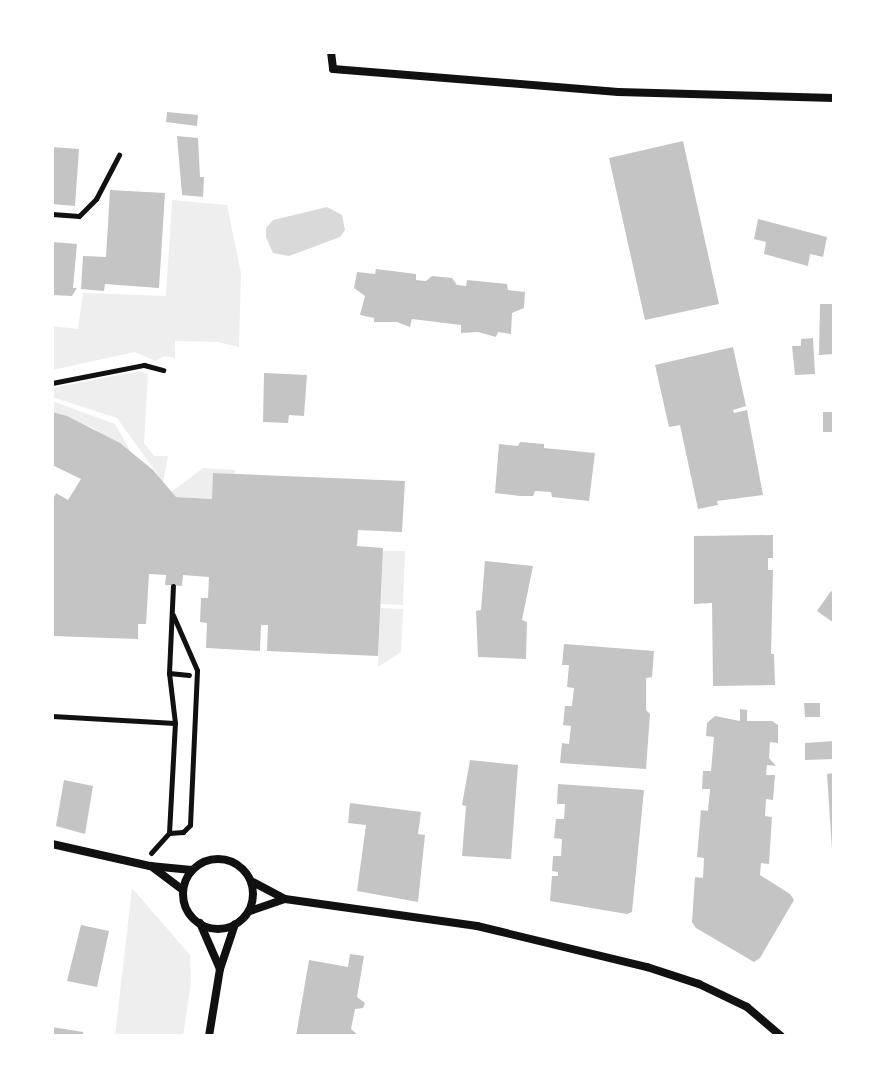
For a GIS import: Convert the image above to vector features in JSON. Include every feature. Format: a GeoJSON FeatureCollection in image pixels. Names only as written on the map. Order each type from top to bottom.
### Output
{"type":"FeatureCollection","features":[{"type":"Feature","properties":{"kind":"street"},"geometry":{"type":"LineString","coordinates":[[331,52],[333,69],[618,92],[834,98]]}},
{"type":"Feature","properties":{"kind":"street"},"geometry":{"type":"LineString","coordinates":[[52,844],[150,866],[192,870]]}},
{"type":"Feature","properties":{"kind":"street"},"geometry":{"type":"LineString","coordinates":[[181,889],[192,870],[206,860],[230,860],[240,866],[251,881],[285,899],[477,926],[647,967],[699,984],[747,1007],[781,1036]]}},
{"type":"Feature","properties":{"kind":"street"},"geometry":{"type":"LineString","coordinates":[[150,866],[181,889],[185,907],[200,923],[220,969]]}},
{"type":"Feature","properties":{"kind":"street"},"geometry":{"type":"LineString","coordinates":[[250,911],[254,898],[251,881]]}},
{"type":"Feature","properties":{"kind":"street"},"geometry":{"type":"LineString","coordinates":[[200,923],[223,928],[235,924],[250,911],[285,899]]}},
{"type":"Feature","properties":{"kind":"street"},"geometry":{"type":"LineString","coordinates":[[209,1036],[220,969],[235,924]]}},
{"type":"Feature","properties":{"kind":"lane"},"geometry":{"type":"LineString","coordinates":[[52,214],[79,216],[96,199],[119,155]]}},
{"type":"Feature","properties":{"kind":"path"},"geometry":{"type":"LineString","coordinates":[[52,383],[144,365],[163,370]]}},
{"type":"Feature","properties":{"kind":"path"},"geometry":{"type":"LineString","coordinates":[[169,833],[175,723],[169,673],[173,586]]}},
{"type":"Feature","properties":{"kind":"path"},"geometry":{"type":"LineString","coordinates":[[150,866],[152,849],[169,833],[183,832],[190,825],[197,670],[173,615]]}},
{"type":"Feature","properties":{"kind":"path"},"geometry":{"type":"LineString","coordinates":[[169,673],[189,675]]}},
{"type":"Feature","properties":{"kind":"path"},"geometry":{"type":"LineString","coordinates":[[52,716],[175,723]]}},
{"type":"Feature","properties":{"kind":"shaded area"},"geometry":{"type":"Polygon","coordinates":[[[172,200],[227,205],[241,273],[239,347],[218,342],[175,341],[175,358],[165,356],[155,361],[135,352],[52,370],[52,326],[78,329],[83,293],[166,296],[172,200]]]}},
{"type":"Feature","properties":{"kind":"shaded area"},"geometry":{"type":"Polygon","coordinates":[[[327,207],[342,215],[345,230],[340,237],[289,256],[273,253],[266,237],[266,228],[273,220],[327,207]]]}},
{"type":"Feature","properties":{"kind":"shaded area"},"geometry":{"type":"Polygon","coordinates":[[[140,371],[148,374],[144,443],[154,456],[168,456],[163,482],[117,418],[52,397],[52,388],[140,371]]]}},
{"type":"Feature","properties":{"kind":"shaded area"},"geometry":{"type":"Polygon","coordinates":[[[52,401],[115,424],[132,454],[93,428],[52,412],[52,401]]]}},
{"type":"Feature","properties":{"kind":"shaded area"},"geometry":{"type":"Polygon","coordinates":[[[203,468],[235,470],[235,474],[214,473],[212,499],[176,497],[171,492],[203,468]]]}},
{"type":"Feature","properties":{"kind":"shaded area"},"geometry":{"type":"Polygon","coordinates":[[[382,551],[405,551],[403,605],[380,604],[382,551]]]}},
{"type":"Feature","properties":{"kind":"shaded area"},"geometry":{"type":"Polygon","coordinates":[[[380,608],[403,609],[401,652],[378,667],[380,608]]]}},
{"type":"Feature","properties":{"kind":"shaded area"},"geometry":{"type":"Polygon","coordinates":[[[132,888],[190,955],[191,982],[183,1036],[115,1036],[132,888]]]}},
{"type":"Feature","properties":{"kind":"building"},"geometry":{"type":"Polygon","coordinates":[[[167,112],[198,115],[197,126],[166,122],[167,112]]]}},
{"type":"Feature","properties":{"kind":"building"},"geometry":{"type":"Polygon","coordinates":[[[177,136],[198,138],[200,177],[204,177],[203,197],[182,195],[177,136]]]}},
{"type":"Feature","properties":{"kind":"building"},"geometry":{"type":"Polygon","coordinates":[[[683,141],[719,304],[645,320],[609,158],[683,141]]]}},
{"type":"Feature","properties":{"kind":"building"},"geometry":{"type":"Polygon","coordinates":[[[52,147],[79,149],[75,206],[52,204],[52,147]]]}},
{"type":"Feature","properties":{"kind":"building"},"geometry":{"type":"Polygon","coordinates":[[[110,190],[165,193],[159,288],[105,284],[104,291],[81,289],[83,256],[106,257],[110,190]]]}},
{"type":"Feature","properties":{"kind":"building"},"geometry":{"type":"Polygon","coordinates":[[[758,219],[827,237],[823,257],[810,254],[808,266],[764,254],[766,242],[754,239],[758,219]]]}},
{"type":"Feature","properties":{"kind":"building"},"geometry":{"type":"Polygon","coordinates":[[[52,242],[77,244],[73,288],[77,288],[72,296],[52,295],[52,242]]]}},
{"type":"Feature","properties":{"kind":"building"},"geometry":{"type":"Polygon","coordinates":[[[376,269],[416,274],[416,280],[426,281],[432,276],[452,278],[457,285],[466,286],[467,280],[507,284],[508,290],[525,292],[524,308],[512,313],[511,334],[498,332],[496,337],[478,332],[461,333],[461,325],[412,319],[410,327],[397,322],[374,322],[374,318],[360,315],[365,296],[354,288],[357,272],[375,274],[376,269]]]}},
{"type":"Feature","properties":{"kind":"building"},"geometry":{"type":"Polygon","coordinates":[[[820,304],[834,304],[834,354],[819,355],[820,304]]]}},
{"type":"Feature","properties":{"kind":"building"},"geometry":{"type":"Polygon","coordinates":[[[813,338],[815,374],[795,375],[792,346],[801,346],[801,339],[813,338]]]}},
{"type":"Feature","properties":{"kind":"building"},"geometry":{"type":"Polygon","coordinates":[[[733,347],[746,406],[733,410],[734,413],[747,410],[763,495],[717,501],[718,505],[698,509],[680,425],[669,427],[655,365],[733,347]]]}},
{"type":"Feature","properties":{"kind":"building"},"geometry":{"type":"Polygon","coordinates":[[[264,373],[307,375],[304,416],[289,415],[288,423],[263,422],[264,373]]]}},
{"type":"Feature","properties":{"kind":"building"},"geometry":{"type":"Polygon","coordinates":[[[52,412],[67,416],[120,443],[153,470],[176,497],[212,499],[213,473],[405,481],[402,532],[358,530],[357,546],[383,548],[378,656],[267,651],[268,625],[261,625],[260,651],[206,648],[207,623],[200,622],[201,598],[208,598],[209,577],[183,575],[182,586],[165,585],[166,575],[149,574],[146,624],[138,624],[138,639],[52,636],[52,501],[56,493],[68,500],[81,479],[52,465],[52,412]]]}},
{"type":"Feature","properties":{"kind":"building"},"geometry":{"type":"Polygon","coordinates":[[[823,412],[834,412],[834,432],[823,432],[823,412]]]}},
{"type":"Feature","properties":{"kind":"building"},"geometry":{"type":"Polygon","coordinates":[[[520,442],[544,444],[544,448],[595,453],[589,501],[552,497],[551,492],[535,491],[533,496],[495,493],[499,444],[518,446],[520,442]]]}},
{"type":"Feature","properties":{"kind":"building"},"geometry":{"type":"Polygon","coordinates":[[[773,535],[773,558],[768,558],[768,570],[773,570],[771,654],[774,654],[775,685],[713,686],[712,603],[694,604],[694,536],[773,535]]]}},
{"type":"Feature","properties":{"kind":"building"},"geometry":{"type":"Polygon","coordinates":[[[485,561],[533,566],[522,620],[527,622],[526,659],[478,657],[476,611],[481,610],[485,561]]]}},
{"type":"Feature","properties":{"kind":"building"},"geometry":{"type":"Polygon","coordinates":[[[831,591],[834,593],[834,623],[817,611],[831,591]]]}},
{"type":"Feature","properties":{"kind":"building"},"geometry":{"type":"Polygon","coordinates":[[[564,644],[654,651],[652,677],[646,678],[646,710],[650,714],[646,769],[560,763],[562,743],[569,744],[571,726],[563,725],[565,706],[572,706],[574,688],[567,687],[569,665],[562,665],[564,644]]]}},
{"type":"Feature","properties":{"kind":"building"},"geometry":{"type":"Polygon","coordinates":[[[804,703],[820,703],[820,717],[805,717],[804,703]]]}},
{"type":"Feature","properties":{"kind":"building"},"geometry":{"type":"Polygon","coordinates":[[[740,709],[747,710],[747,721],[772,721],[778,725],[778,743],[770,742],[769,758],[776,766],[767,765],[766,775],[775,775],[773,800],[766,799],[765,816],[772,817],[769,864],[761,863],[760,875],[790,894],[794,900],[760,958],[754,962],[696,928],[692,922],[695,877],[703,878],[704,858],[697,857],[701,810],[708,811],[710,789],[702,789],[703,771],[711,771],[714,737],[706,736],[707,723],[715,716],[740,721],[740,709]]]}},
{"type":"Feature","properties":{"kind":"building"},"geometry":{"type":"Polygon","coordinates":[[[834,741],[834,759],[805,760],[805,743],[834,741]]]}},
{"type":"Feature","properties":{"kind":"building"},"geometry":{"type":"Polygon","coordinates":[[[470,760],[518,765],[511,859],[462,856],[466,806],[462,805],[470,760]]]}},
{"type":"Feature","properties":{"kind":"building"},"geometry":{"type":"Polygon","coordinates":[[[834,773],[834,850],[832,850],[827,774],[834,773]]]}},
{"type":"Feature","properties":{"kind":"building"},"geometry":{"type":"Polygon","coordinates":[[[64,780],[93,786],[85,834],[56,826],[64,780]]]}},
{"type":"Feature","properties":{"kind":"building"},"geometry":{"type":"Polygon","coordinates":[[[558,784],[644,790],[632,912],[627,914],[550,901],[552,876],[558,876],[558,872],[552,871],[553,856],[561,856],[562,839],[554,838],[556,819],[564,819],[565,804],[557,804],[558,784]]]}},
{"type":"Feature","properties":{"kind":"building"},"geometry":{"type":"Polygon","coordinates":[[[350,803],[421,812],[418,834],[425,835],[418,902],[357,891],[366,825],[348,823],[350,803]]]}},
{"type":"Feature","properties":{"kind":"building"},"geometry":{"type":"Polygon","coordinates":[[[81,925],[109,931],[97,987],[67,981],[81,925]]]}},
{"type":"Feature","properties":{"kind":"building"},"geometry":{"type":"Polygon","coordinates":[[[350,954],[364,956],[357,997],[365,1003],[363,1008],[355,1009],[351,1029],[359,1036],[296,1036],[309,960],[348,967],[350,954]]]}},
{"type":"Feature","properties":{"kind":"building"},"geometry":{"type":"Polygon","coordinates":[[[52,1027],[83,1032],[83,1036],[52,1036],[52,1027]]]}}]}
